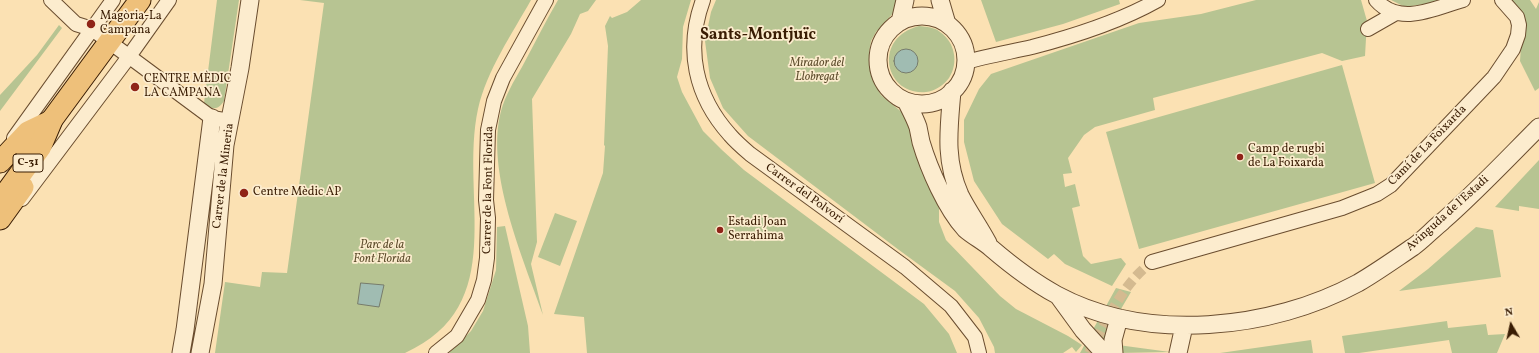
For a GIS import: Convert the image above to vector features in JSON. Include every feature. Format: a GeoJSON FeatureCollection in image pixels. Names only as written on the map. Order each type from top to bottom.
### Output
{"type":"FeatureCollection","features":[{"type":"Feature","properties":{"kind":"highway","name":"C-31"},"geometry":{"type":"LineString","coordinates":[[0,182],[51,121]]}},
{"type":"Feature","properties":{"kind":"highway","name":"C-31"},"geometry":{"type":"LineString","coordinates":[[0,202],[40,147],[51,121]]}},
{"type":"Feature","properties":{"kind":"main road","name":"C-31"},"geometry":{"type":"LineString","coordinates":[[51,121],[140,0]]}},
{"type":"Feature","properties":{"kind":"main road"},"geometry":{"type":"LineString","coordinates":[[0,162],[28,132],[51,121],[51,143],[40,164],[0,219]]}},
{"type":"Feature","properties":{"kind":"street"},"geometry":{"type":"LineString","coordinates":[[52,0],[76,24],[92,29],[212,118],[230,121]]}},
{"type":"Feature","properties":{"kind":"street"},"geometry":{"type":"LineString","coordinates":[[0,157],[113,0]]}},
{"type":"Feature","properties":{"kind":"street"},"geometry":{"type":"LineString","coordinates":[[0,228],[130,56],[169,0]]}},
{"type":"Feature","properties":{"kind":"street","name":"Carrer de la Mineria"},"geometry":{"type":"LineString","coordinates":[[200,353],[213,284],[225,145],[250,0]]}},
{"type":"Feature","properties":{"kind":"street","name":"Carrer de la Font Florida"},"geometry":{"type":"LineString","coordinates":[[436,353],[457,336],[478,300],[484,280],[487,258],[488,218],[486,200],[488,130],[494,101],[502,78],[546,0]]}},
{"type":"Feature","properties":{"kind":"street","name":"Carrer del Polvorí"},"geometry":{"type":"LineString","coordinates":[[703,0],[698,15],[693,44],[696,73],[706,100],[718,121],[730,136],[750,154],[905,267],[951,306],[975,337],[979,353]]}},
{"type":"Feature","properties":{"kind":"street"},"geometry":{"type":"LineString","coordinates":[[900,22],[906,0]]}},
{"type":"Feature","properties":{"kind":"street"},"geometry":{"type":"LineString","coordinates":[[940,0],[947,24]]}},
{"type":"Feature","properties":{"kind":"street"},"geometry":{"type":"LineString","coordinates":[[966,62],[1032,47],[1096,28],[1134,6],[1158,0]]}},
{"type":"Feature","properties":{"kind":"street"},"geometry":{"type":"LineString","coordinates":[[1376,0],[1385,8],[1396,13],[1413,14],[1426,12],[1463,0]]}},
{"type":"Feature","properties":{"kind":"street","name":"Camí de La Foixarda"},"geometry":{"type":"LineString","coordinates":[[1152,262],[1342,208],[1378,194],[1391,185],[1494,77],[1510,55],[1518,35],[1519,25],[1517,17],[1502,0]]}},
{"type":"Feature","properties":{"kind":"street"},"geometry":{"type":"LineString","coordinates":[[1368,29],[1396,13]]}},
{"type":"Feature","properties":{"kind":"street"},"geometry":{"type":"LineString","coordinates":[[924,16],[936,18],[947,24],[958,34],[964,47],[966,62],[964,73],[959,83],[952,91],[942,98],[930,103],[906,101],[894,94],[884,83],[879,70],[878,56],[881,42],[889,30],[900,22],[911,17],[924,16]]}},
{"type":"Feature","properties":{"kind":"street","name":"Avinguda de l'Estadi"},"geometry":{"type":"LineString","coordinates":[[952,91],[948,142],[952,172],[960,195],[990,247]]}},
{"type":"Feature","properties":{"kind":"street","name":"Avinguda de l'Estadi"},"geometry":{"type":"LineString","coordinates":[[906,101],[918,126],[928,162],[949,205],[966,229],[1012,266],[1059,297],[1119,318],[1148,323],[1184,326],[1238,323],[1273,316],[1318,301],[1358,283],[1414,246],[1468,199],[1539,127]]}},
{"type":"Feature","properties":{"kind":"street","name":"Carrer de la Mineria"},"geometry":{"type":"LineString","coordinates":[[181,353],[212,118]]}},
{"type":"Feature","properties":{"kind":"street"},"geometry":{"type":"LineString","coordinates":[[1059,297],[1083,330],[1104,353]]}},
{"type":"Feature","properties":{"kind":"street"},"geometry":{"type":"LineString","coordinates":[[1114,353],[1113,340],[1119,318]]}},
{"type":"Feature","properties":{"kind":"street"},"geometry":{"type":"LineString","coordinates":[[1178,353],[1184,326]]}},
{"type":"Feature","properties":{"kind":"green space"},"geometry":{"type":"Polygon","coordinates":[[[217,0],[239,0],[224,101],[220,106],[214,108],[205,106],[204,103],[217,0]]]}},
{"type":"Feature","properties":{"kind":"green space","name":"Parc de la Font Florida"},"geometry":{"type":"Polygon","coordinates":[[[300,0],[531,0],[508,39],[487,80],[478,109],[474,143],[474,246],[470,278],[458,307],[438,332],[405,353],[215,353],[225,282],[260,287],[262,272],[287,273],[324,3],[300,0]]]}},
{"type":"Feature","properties":{"kind":"green space"},"geometry":{"type":"Polygon","coordinates":[[[558,0],[596,0],[588,11],[580,14],[571,34],[532,99],[537,242],[531,264],[543,315],[508,214],[498,160],[497,135],[501,111],[507,94],[558,0]]]}},
{"type":"Feature","properties":{"kind":"green space","name":"Estadi Joan Serrahima"},"geometry":{"type":"Polygon","coordinates":[[[641,0],[691,0],[683,27],[682,59],[677,77],[682,92],[703,131],[744,170],[924,304],[949,334],[957,353],[587,353],[584,317],[554,314],[603,173],[608,46],[605,26],[610,16],[612,18],[627,12],[641,0]]]}},
{"type":"Feature","properties":{"kind":"green space","name":"Mirador del Llobregat"},"geometry":{"type":"Polygon","coordinates":[[[716,0],[900,0],[895,11],[876,32],[871,41],[869,53],[870,67],[873,81],[881,95],[904,114],[939,199],[939,222],[946,240],[1000,296],[1016,309],[1082,345],[1076,352],[1072,347],[1063,353],[995,353],[994,347],[979,318],[955,291],[748,136],[723,108],[710,78],[705,41],[711,12],[716,0]]]}},
{"type":"Feature","properties":{"kind":"green space"},"geometry":{"type":"Polygon","coordinates":[[[981,0],[1119,0],[1120,4],[1063,24],[996,42],[981,0]]]}},
{"type":"Feature","properties":{"kind":"green space"},"geometry":{"type":"Polygon","coordinates":[[[1256,0],[1361,0],[1367,21],[1365,56],[1342,61],[1322,53],[1153,98],[1155,110],[1095,127],[1084,135],[1068,158],[1072,173],[1063,174],[1065,187],[1075,184],[1080,206],[1072,208],[1083,256],[1091,264],[1121,258],[1126,264],[1112,286],[1065,264],[1054,254],[1048,259],[1002,224],[974,181],[964,142],[964,120],[979,89],[991,74],[1139,23],[1201,14],[1256,0]]]}},
{"type":"Feature","properties":{"kind":"green space"},"geometry":{"type":"Polygon","coordinates":[[[1391,0],[1441,0],[1432,3],[1405,7],[1391,0]]]}},
{"type":"Feature","properties":{"kind":"green space"},"geometry":{"type":"Polygon","coordinates":[[[1507,0],[1530,0],[1536,9],[1539,2],[1539,88],[1535,91],[1520,61],[1523,18],[1507,0]]]}},
{"type":"Feature","properties":{"kind":"green space"},"geometry":{"type":"Polygon","coordinates":[[[59,25],[62,28],[0,111],[0,95],[37,55],[59,25]]]}},
{"type":"Feature","properties":{"kind":"green space"},"geometry":{"type":"Polygon","coordinates":[[[919,26],[933,28],[945,36],[952,47],[955,59],[952,72],[945,83],[926,92],[912,91],[901,85],[893,76],[890,65],[890,53],[894,42],[904,32],[919,26]]]}},
{"type":"Feature","properties":{"kind":"green space","name":"Camp de rugbi de La Foixarda"},"geometry":{"type":"Polygon","coordinates":[[[1342,65],[1375,183],[1139,249],[1106,132],[1342,65]]]}},
{"type":"Feature","properties":{"kind":"green space"},"geometry":{"type":"Polygon","coordinates":[[[1539,160],[1539,209],[1519,206],[1519,211],[1495,207],[1539,160]]]}},
{"type":"Feature","properties":{"kind":"green space"},"geometry":{"type":"Polygon","coordinates":[[[555,213],[577,221],[560,266],[538,257],[555,213]]]}},
{"type":"Feature","properties":{"kind":"green space"},"geometry":{"type":"Polygon","coordinates":[[[505,226],[528,326],[530,353],[449,353],[471,331],[483,311],[496,270],[497,227],[505,226]]]}},
{"type":"Feature","properties":{"kind":"green space"},"geometry":{"type":"Polygon","coordinates":[[[1476,227],[1493,230],[1501,277],[1399,291],[1428,269],[1476,227]]]}},
{"type":"Feature","properties":{"kind":"green space"},"geometry":{"type":"Polygon","coordinates":[[[1116,288],[1131,292],[1095,353],[1080,353],[1116,288]]]}},
{"type":"Feature","properties":{"kind":"green space"},"geometry":{"type":"Polygon","coordinates":[[[1447,321],[1448,328],[1486,324],[1488,335],[1505,334],[1497,353],[1452,353],[1449,340],[1359,353],[1345,353],[1342,336],[1447,321]]]}},
{"type":"Feature","properties":{"kind":"green space"},"geometry":{"type":"Polygon","coordinates":[[[1311,340],[1313,353],[1220,353],[1311,340]]]}},
{"type":"Feature","properties":{"kind":"green space"},"geometry":{"type":"Polygon","coordinates":[[[1118,345],[1170,352],[1118,353],[1118,345]]]}},
{"type":"Feature","properties":{"kind":"water"},"geometry":{"type":"Polygon","coordinates":[[[906,49],[915,52],[918,61],[915,70],[906,73],[897,70],[894,61],[897,52],[906,49]]]}},
{"type":"Feature","properties":{"kind":"water"},"geometry":{"type":"Polygon","coordinates":[[[361,283],[384,285],[379,307],[358,304],[361,283]]]}},
{"type":"Feature","properties":{"kind":"tunnel"},"geometry":{"type":"LineString","coordinates":[[1089,353],[1124,292],[1141,271],[1152,262]]}},
{"type":"Feature","properties":{"kind":"place","name":"Magòria-La Campana"},"geometry":{"type":"Point","coordinates":[91,24]}},
{"type":"Feature","properties":{"kind":"place","name":"CENTRE MÈDIC LA CAMPANA"},"geometry":{"type":"Point","coordinates":[135,87]}},
{"type":"Feature","properties":{"kind":"place","name":"Camp de rugbi de La Foixarda"},"geometry":{"type":"Point","coordinates":[1240,157]}},
{"type":"Feature","properties":{"kind":"place","name":"Centre Mèdic AP"},"geometry":{"type":"Point","coordinates":[244,193]}},
{"type":"Feature","properties":{"kind":"place","name":"Estadi Joan Serrahima"},"geometry":{"type":"Point","coordinates":[720,230]}},
{"type":"Feature","properties":{"kind":"district","name":"Sants-Montjuïc"},"geometry":{"type":"Point","coordinates":[758,36]}}]}
